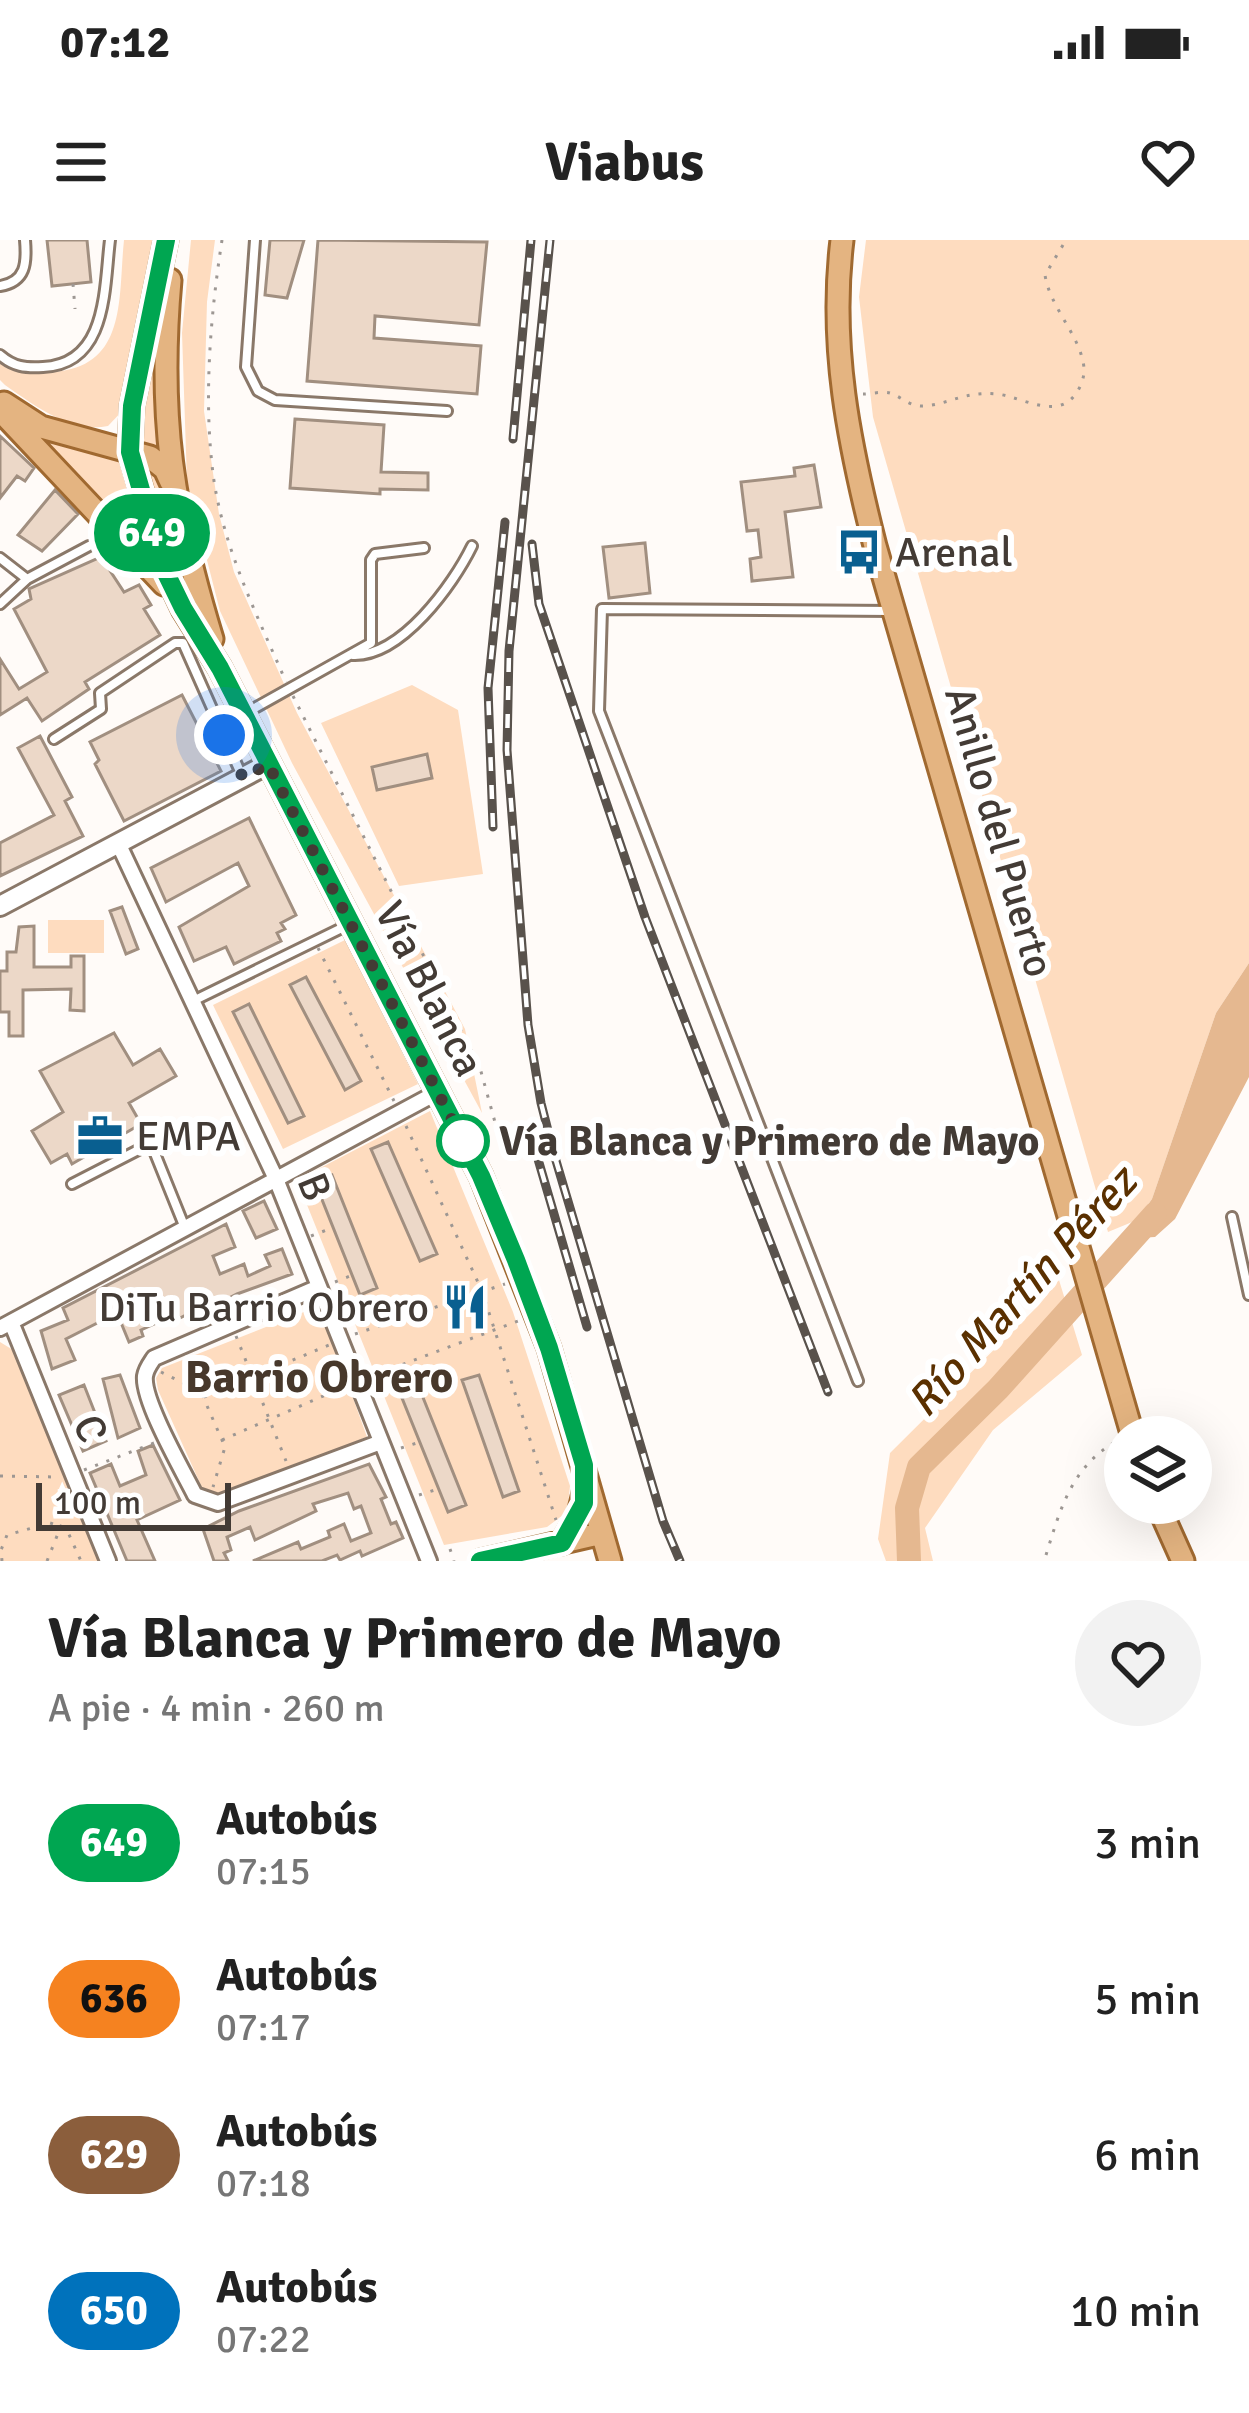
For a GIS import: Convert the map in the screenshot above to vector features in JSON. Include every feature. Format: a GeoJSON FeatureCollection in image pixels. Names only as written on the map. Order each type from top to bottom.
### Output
{"type":"FeatureCollection","features":[{"type":"Feature","properties":{"kind":"main road","name":"Vía Blanca"},"geometry":{"type":"LineString","coordinates":[[170,240],[132,406],[130,452],[157,550],[481,1176],[537,1318],[610,1561]]}},
{"type":"Feature","properties":{"kind":"main road","name":"Vía Blanca"},"geometry":{"type":"LineString","coordinates":[[170,240],[165,386],[173,494],[220,668]]}},
{"type":"Feature","properties":{"kind":"main road","name":"Anillo del Puerto"},"geometry":{"type":"LineString","coordinates":[[842,240],[838,315],[849,443],[1127,1416]]}},
{"type":"Feature","properties":{"kind":"main road"},"geometry":{"type":"LineString","coordinates":[[86,441],[118,428],[132,406]]}},
{"type":"Feature","properties":{"kind":"main road"},"geometry":{"type":"LineString","coordinates":[[1,410],[41,427],[158,461],[170,478],[173,494]]}},
{"type":"Feature","properties":{"kind":"main road"},"geometry":{"type":"LineString","coordinates":[[1,410],[183,608]]}},
{"type":"Feature","properties":{"kind":"main road"},"geometry":{"type":"LineString","coordinates":[[562,1543],[584,1503],[584,1465]]}},
{"type":"Feature","properties":{"kind":"main road"},"geometry":{"type":"LineString","coordinates":[[1166,1524],[1183,1561]]}},
{"type":"Feature","properties":{"kind":"main road"},"geometry":{"type":"LineString","coordinates":[[481,1561],[602,1533]]}},
{"type":"Feature","properties":{"kind":"street"},"geometry":{"type":"LineString","coordinates":[[0,906],[268,764]]}},
{"type":"Feature","properties":{"kind":"street","name":"B"},"geometry":{"type":"LineString","coordinates":[[119,845],[276,1179],[429,1561]]}},
{"type":"Feature","properties":{"kind":"street"},"geometry":{"type":"LineString","coordinates":[[5,1325],[438,1092]]}},
{"type":"Feature","properties":{"kind":"street"},"geometry":{"type":"LineString","coordinates":[[319,1287],[163,1352],[149,1365],[146,1387],[166,1438],[196,1495],[209,1502],[384,1449]]}},
{"type":"Feature","properties":{"kind":"street","name":"C"},"geometry":{"type":"LineString","coordinates":[[5,1325],[108,1561]]}},
{"type":"Feature","properties":{"kind":"lane"},"geometry":{"type":"LineString","coordinates":[[0,286],[14,284],[21,277],[26,265],[25,240]]}},
{"type":"Feature","properties":{"kind":"lane"},"geometry":{"type":"LineString","coordinates":[[0,356],[12,365],[55,367],[71,361],[87,346],[99,326],[110,240]]}},
{"type":"Feature","properties":{"kind":"lane"},"geometry":{"type":"LineString","coordinates":[[255,240],[246,368],[258,391],[275,400],[447,411]]}},
{"type":"Feature","properties":{"kind":"lane"},"geometry":{"type":"LineString","coordinates":[[0,604],[27,579],[89,546]]}},
{"type":"Feature","properties":{"kind":"lane"},"geometry":{"type":"LineString","coordinates":[[351,655],[368,655],[405,632],[445,589],[472,546]]}},
{"type":"Feature","properties":{"kind":"lane"},"geometry":{"type":"LineString","coordinates":[[243,715],[371,643],[371,560],[375,554],[424,548]]}},
{"type":"Feature","properties":{"kind":"lane"},"geometry":{"type":"LineString","coordinates":[[0,558],[27,579]]}},
{"type":"Feature","properties":{"kind":"lane"},"geometry":{"type":"LineString","coordinates":[[858,1381],[599,710],[602,609],[895,611]]}},
{"type":"Feature","properties":{"kind":"lane"},"geometry":{"type":"LineString","coordinates":[[54,740],[101,709],[100,693],[175,643],[183,643],[243,778]]}},
{"type":"Feature","properties":{"kind":"lane"},"geometry":{"type":"LineString","coordinates":[[195,1000],[352,923]]}},
{"type":"Feature","properties":{"kind":"lane"},"geometry":{"type":"LineString","coordinates":[[71,1184],[146,1146],[154,1151],[185,1228]]}},
{"type":"Feature","properties":{"kind":"lane"},"geometry":{"type":"LineString","coordinates":[[1232,1217],[1249,1295]]}},
{"type":"Feature","properties":{"kind":"path"},"geometry":{"type":"LineString","coordinates":[[222,240],[213,297],[210,392],[214,481],[236,568],[289,688],[480,1068],[506,1162]]}},
{"type":"Feature","properties":{"kind":"path"},"geometry":{"type":"LineString","coordinates":[[842,396],[890,393],[923,406],[962,394],[1000,394],[1039,405],[1061,405],[1078,392],[1084,377],[1084,362],[1056,308],[1046,274],[1066,240]]}},
{"type":"Feature","properties":{"kind":"path"},"geometry":{"type":"LineString","coordinates":[[73,284],[75,309]]}},
{"type":"Feature","properties":{"kind":"path"},"geometry":{"type":"LineString","coordinates":[[315,941],[482,1291],[562,1543]]}},
{"type":"Feature","properties":{"kind":"path"},"geometry":{"type":"LineString","coordinates":[[300,1241],[332,1228]]}},
{"type":"Feature","properties":{"kind":"path"},"geometry":{"type":"LineString","coordinates":[[319,1287],[350,1276]]}},
{"type":"Feature","properties":{"kind":"path"},"geometry":{"type":"LineString","coordinates":[[204,1397],[340,1340],[523,1278]]}},
{"type":"Feature","properties":{"kind":"path"},"geometry":{"type":"LineString","coordinates":[[221,1440],[357,1382],[537,1318]]}},
{"type":"Feature","properties":{"kind":"path"},"geometry":{"type":"LineString","coordinates":[[231,1323],[292,1475]]}},
{"type":"Feature","properties":{"kind":"path"},"geometry":{"type":"LineString","coordinates":[[149,1365],[202,1392],[225,1447],[209,1502]]}},
{"type":"Feature","properties":{"kind":"path"},"geometry":{"type":"LineString","coordinates":[[384,1449],[416,1442]]}},
{"type":"Feature","properties":{"kind":"path"},"geometry":{"type":"LineString","coordinates":[[1046,1555],[1066,1493],[1104,1449]]}},
{"type":"Feature","properties":{"kind":"path"},"geometry":{"type":"LineString","coordinates":[[47,1561],[78,1486]]}},
{"type":"Feature","properties":{"kind":"path"},"geometry":{"type":"LineString","coordinates":[[405,1501],[435,1490]]}},
{"type":"Feature","properties":{"kind":"path"},"geometry":{"type":"LineString","coordinates":[[2,1561],[1,1546],[7,1535],[62,1524]]}},
{"type":"Feature","properties":{"kind":"path"},"geometry":{"type":"LineString","coordinates":[[62,1524],[81,1561]]}},
{"type":"Feature","properties":{"kind":"path"},"geometry":{"type":"LineString","coordinates":[[450,1549],[454,1561]]}},
{"type":"Feature","properties":{"kind":"shaded area"},"geometry":{"type":"Polygon","coordinates":[[[124,240],[157,240],[126,407],[108,426],[80,426],[54,416],[5,385],[0,380],[0,362],[26,372],[54,372],[95,357],[107,343],[119,305],[124,240]]]}},
{"type":"Feature","properties":{"kind":"shaded area"},"geometry":{"type":"Polygon","coordinates":[[[191,240],[215,240],[207,302],[204,411],[219,514],[234,572],[297,713],[465,1029],[482,1113],[292,763],[220,611],[187,482],[182,333],[191,240]]]}},
{"type":"Feature","properties":{"kind":"shaded area"},"geometry":{"type":"Polygon","coordinates":[[[866,240],[1249,240],[1249,963],[1216,1013],[1152,1199],[1137,1220],[1108,1232],[873,417],[859,297],[866,240]]]}},
{"type":"Feature","properties":{"kind":"shaded area"},"geometry":{"type":"Polygon","coordinates":[[[164,276],[160,449],[138,445],[143,388],[164,276]]]}},
{"type":"Feature","properties":{"kind":"shaded area"},"geometry":{"type":"Polygon","coordinates":[[[19,423],[123,456],[149,554],[93,492],[19,423]]]}},
{"type":"Feature","properties":{"kind":"shaded area"},"geometry":{"type":"Polygon","coordinates":[[[140,461],[149,463],[162,482],[199,619],[161,535],[140,461]]]}},
{"type":"Feature","properties":{"kind":"shaded area"},"geometry":{"type":"Polygon","coordinates":[[[412,685],[458,710],[483,874],[399,886],[321,723],[412,685]]]}},
{"type":"Feature","properties":{"kind":"shaded area"},"geometry":{"type":"Polygon","coordinates":[[[48,920],[104,920],[104,953],[48,953],[48,920]]]}},
{"type":"Feature","properties":{"kind":"shaded area"},"geometry":{"type":"Polygon","coordinates":[[[345,940],[418,1084],[283,1149],[213,1005],[345,940]]]}},
{"type":"Feature","properties":{"kind":"shaded area"},"geometry":{"type":"Polygon","coordinates":[[[1249,963],[1249,1077],[1175,1219],[1155,1237],[1137,1238],[1137,1220],[1152,1199],[1216,1013],[1249,963]]]}},
{"type":"Feature","properties":{"kind":"shaded area"},"geometry":{"type":"Polygon","coordinates":[[[430,1111],[513,1312],[570,1486],[567,1512],[547,1527],[444,1545],[297,1180],[430,1111]]]}},
{"type":"Feature","properties":{"kind":"shaded area"},"geometry":{"type":"Polygon","coordinates":[[[1059,1280],[1082,1355],[993,1430],[925,1528],[933,1561],[886,1561],[878,1539],[890,1453],[1059,1280]]]}},
{"type":"Feature","properties":{"kind":"shaded area"},"geometry":{"type":"Polygon","coordinates":[[[314,1308],[323,1314],[367,1437],[221,1495],[204,1492],[156,1378],[162,1368],[314,1308]]]}},
{"type":"Feature","properties":{"kind":"shaded area"},"geometry":{"type":"Polygon","coordinates":[[[0,1342],[13,1350],[98,1561],[0,1561],[0,1342]]]}},
{"type":"Feature","properties":{"kind":"building"},"geometry":{"type":"Polygon","coordinates":[[[47,240],[87,240],[91,282],[52,286],[47,240]]]}},
{"type":"Feature","properties":{"kind":"building"},"geometry":{"type":"Polygon","coordinates":[[[270,240],[304,240],[287,298],[265,295],[270,240]]]}},
{"type":"Feature","properties":{"kind":"building"},"geometry":{"type":"Polygon","coordinates":[[[318,240],[487,242],[479,325],[375,316],[374,338],[481,346],[477,394],[307,381],[318,240]]]}},
{"type":"Feature","properties":{"kind":"building"},"geometry":{"type":"Polygon","coordinates":[[[295,419],[384,425],[381,472],[428,473],[428,490],[380,489],[380,494],[290,488],[295,419]]]}},
{"type":"Feature","properties":{"kind":"building"},"geometry":{"type":"Polygon","coordinates":[[[0,436],[34,468],[25,481],[17,476],[0,498],[0,436]]]}},
{"type":"Feature","properties":{"kind":"building"},"geometry":{"type":"Polygon","coordinates":[[[814,465],[821,507],[785,512],[793,577],[752,581],[750,559],[761,557],[758,530],[747,531],[741,482],[795,476],[794,468],[814,465]]]}},
{"type":"Feature","properties":{"kind":"building"},"geometry":{"type":"Polygon","coordinates":[[[55,490],[78,514],[42,551],[18,535],[55,490]]]}},
{"type":"Feature","properties":{"kind":"building"},"geometry":{"type":"Polygon","coordinates":[[[645,543],[650,593],[609,598],[603,547],[645,543]]]}},
{"type":"Feature","properties":{"kind":"building"},"geometry":{"type":"Polygon","coordinates":[[[101,557],[124,592],[139,585],[151,605],[144,609],[160,635],[85,682],[89,689],[42,721],[27,698],[0,715],[0,659],[19,689],[47,672],[14,609],[31,599],[29,589],[101,557]]]}},
{"type":"Feature","properties":{"kind":"building"},"geometry":{"type":"Polygon","coordinates":[[[182,695],[221,771],[124,821],[95,764],[99,760],[90,742],[182,695]]]}},
{"type":"Feature","properties":{"kind":"building"},"geometry":{"type":"Polygon","coordinates":[[[40,736],[72,797],[65,801],[83,836],[0,876],[0,843],[54,815],[18,748],[40,736]]]}},
{"type":"Feature","properties":{"kind":"building"},"geometry":{"type":"Polygon","coordinates":[[[427,754],[432,778],[377,790],[372,767],[427,754]]]}},
{"type":"Feature","properties":{"kind":"building"},"geometry":{"type":"Polygon","coordinates":[[[249,818],[296,915],[281,923],[285,929],[277,933],[281,941],[234,964],[226,947],[194,961],[179,927],[249,886],[238,863],[166,902],[151,868],[249,818]]]}},
{"type":"Feature","properties":{"kind":"building"},"geometry":{"type":"Polygon","coordinates":[[[122,907],[138,949],[126,954],[110,911],[122,907]]]}},
{"type":"Feature","properties":{"kind":"building"},"geometry":{"type":"Polygon","coordinates":[[[34,926],[34,967],[71,967],[71,956],[84,956],[84,1011],[70,1010],[71,989],[23,990],[23,1036],[9,1036],[9,1012],[0,1012],[0,971],[7,971],[7,952],[16,952],[19,927],[34,926]]]}},
{"type":"Feature","properties":{"kind":"building"},"geometry":{"type":"Polygon","coordinates":[[[306,977],[361,1081],[345,1090],[290,985],[306,977]]]}},
{"type":"Feature","properties":{"kind":"building"},"geometry":{"type":"Polygon","coordinates":[[[249,1004],[304,1116],[288,1123],[233,1012],[249,1004]]]}},
{"type":"Feature","properties":{"kind":"building"},"geometry":{"type":"Polygon","coordinates":[[[114,1033],[133,1065],[160,1049],[176,1076],[129,1103],[141,1124],[72,1164],[67,1154],[51,1163],[32,1131],[63,1112],[40,1071],[114,1033]]]}},
{"type":"Feature","properties":{"kind":"building"},"geometry":{"type":"Polygon","coordinates":[[[388,1142],[437,1254],[420,1261],[371,1149],[388,1142]]]}},
{"type":"Feature","properties":{"kind":"building"},"geometry":{"type":"Polygon","coordinates":[[[332,1175],[377,1288],[360,1295],[315,1182],[332,1175]]]}},
{"type":"Feature","properties":{"kind":"building"},"geometry":{"type":"Polygon","coordinates":[[[264,1201],[277,1229],[256,1238],[243,1211],[264,1201]]]}},
{"type":"Feature","properties":{"kind":"building"},"geometry":{"type":"Polygon","coordinates":[[[226,1224],[235,1247],[213,1256],[220,1274],[244,1264],[248,1276],[270,1266],[265,1255],[282,1249],[292,1274],[196,1315],[194,1311],[172,1322],[170,1317],[141,1330],[143,1336],[129,1342],[117,1313],[66,1339],[75,1360],[52,1369],[41,1331],[68,1320],[63,1308],[226,1224]]]}},
{"type":"Feature","properties":{"kind":"building"},"geometry":{"type":"Polygon","coordinates":[[[120,1375],[140,1428],[118,1438],[103,1379],[120,1375]]]}},
{"type":"Feature","properties":{"kind":"building"},"geometry":{"type":"Polygon","coordinates":[[[479,1375],[519,1491],[503,1497],[462,1380],[479,1375]]]}},
{"type":"Feature","properties":{"kind":"building"},"geometry":{"type":"Polygon","coordinates":[[[84,1385],[106,1441],[83,1451],[59,1395],[84,1385]]]}},
{"type":"Feature","properties":{"kind":"building"},"geometry":{"type":"Polygon","coordinates":[[[420,1390],[466,1505],[448,1512],[402,1398],[420,1390]]]}},
{"type":"Feature","properties":{"kind":"building"},"geometry":{"type":"Polygon","coordinates":[[[153,1445],[180,1500],[137,1520],[155,1561],[127,1561],[90,1473],[111,1464],[120,1486],[146,1475],[138,1451],[153,1445]]]}},
{"type":"Feature","properties":{"kind":"building"},"geometry":{"type":"Polygon","coordinates":[[[369,1464],[386,1497],[381,1499],[391,1524],[396,1522],[403,1538],[340,1560],[337,1555],[322,1561],[253,1561],[298,1542],[301,1549],[330,1537],[328,1531],[344,1524],[351,1541],[371,1533],[361,1506],[354,1509],[348,1493],[313,1504],[316,1511],[255,1540],[250,1527],[227,1537],[231,1550],[224,1553],[228,1561],[214,1561],[203,1529],[239,1511],[369,1464]]]}},
{"type":"Feature","properties":{"kind":"waterway","name":"Río Martín Pérez"},"geometry":{"type":"LineString","coordinates":[[909,1561],[907,1508],[919,1467],[998,1389],[1155,1214]]}},
{"type":"Feature","properties":{"kind":"railway"},"geometry":{"type":"LineString","coordinates":[[513,439],[531,240]]}},
{"type":"Feature","properties":{"kind":"railway"},"geometry":{"type":"LineString","coordinates":[[550,240],[509,651],[507,750],[528,1025],[554,1154],[663,1521],[680,1561]]}},
{"type":"Feature","properties":{"kind":"railway"},"geometry":{"type":"LineString","coordinates":[[493,827],[488,688],[505,522]]}},
{"type":"Feature","properties":{"kind":"railway"},"geometry":{"type":"LineString","coordinates":[[532,544],[539,604],[645,917],[828,1392]]}},
{"type":"Feature","properties":{"kind":"railway"},"geometry":{"type":"LineString","coordinates":[[533,1142],[587,1327]]}},
{"type":"Feature","properties":{"kind":"bus line","name":"649"},"geometry":{"type":"LineString","coordinates":[[166,240],[132,406],[130,452],[157,550],[171,585],[220,668],[481,1176],[549,1348],[584,1465],[584,1503],[562,1543],[480,1561]]}},
{"type":"Feature","properties":{"kind":"place","name":"Arenal"},"geometry":{"type":"Point","coordinates":[859,552]}},
{"type":"Feature","properties":{"kind":"place","name":"EMPA"},"geometry":{"type":"Point","coordinates":[100,1136]}},
{"type":"Feature","properties":{"kind":"place","name":"Vía Blanca y Primero de Mayo"},"geometry":{"type":"Point","coordinates":[463,1141]}},
{"type":"Feature","properties":{"kind":"place","name":"DiTu Barrio Obrero"},"geometry":{"type":"Point","coordinates":[465,1307]}},
{"type":"Feature","properties":{"kind":"district","name":"Barrio Obrero"},"geometry":{"type":"Point","coordinates":[319,1377]}},
{"type":"Feature","properties":{"kind":"route"},"geometry":{"type":"LineString","coordinates":[[224,735],[243,778],[268,764],[463,1141]]}}]}
